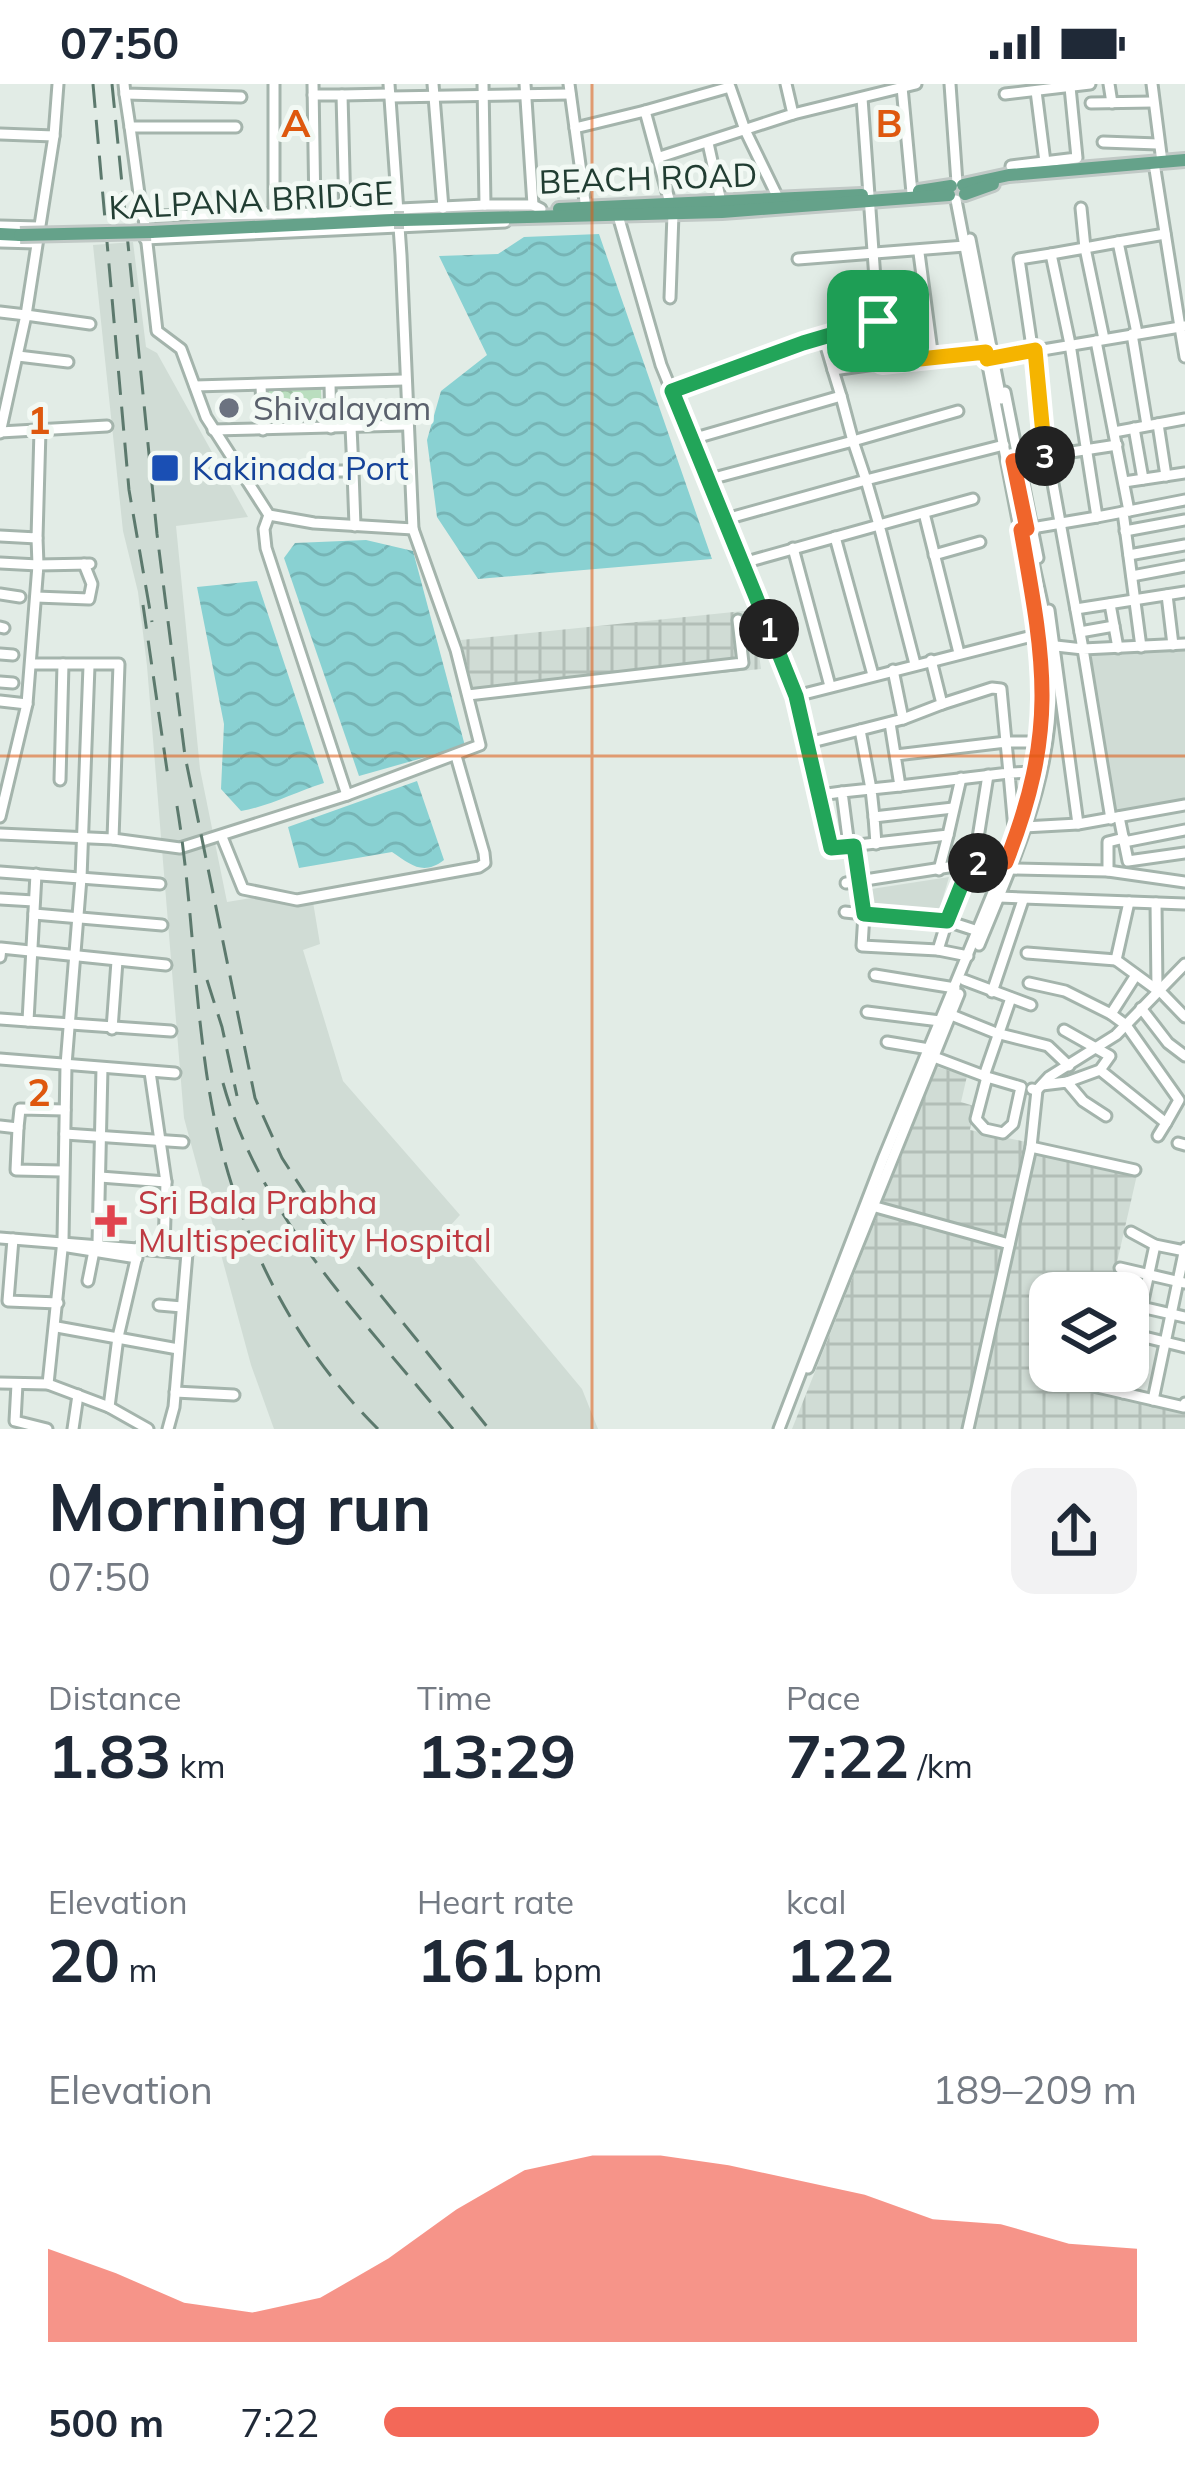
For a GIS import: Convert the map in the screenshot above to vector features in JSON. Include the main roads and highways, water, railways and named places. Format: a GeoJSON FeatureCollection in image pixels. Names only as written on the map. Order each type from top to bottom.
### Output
{"type":"FeatureCollection","features":[{"type":"Feature","properties":{"kind":"main road","name":"BEACH ROAD"},"geometry":{"type":"LineString","coordinates":[[505,215],[871,199],[957,192],[1017,170],[1185,160]]}},
{"type":"Feature","properties":{"kind":"main road","name":"BEACH ROAD"},"geometry":{"type":"LineString","coordinates":[[672,209],[957,192]]}},
{"type":"Feature","properties":{"kind":"main road","name":"KALPANA BRIDGE"},"geometry":{"type":"LineString","coordinates":[[0,234],[148,236],[505,215]]}},
{"type":"Feature","properties":{"kind":"water"},"geometry":{"type":"Polygon","coordinates":[[[599,234],[712,559],[478,579],[437,517],[427,440],[441,391],[487,355],[439,256],[498,254],[524,237],[599,234]]]}},
{"type":"Feature","properties":{"kind":"water"},"geometry":{"type":"Polygon","coordinates":[[[366,540],[413,551],[465,746],[359,776],[284,558],[295,543],[366,540]]]}},
{"type":"Feature","properties":{"kind":"water"},"geometry":{"type":"Polygon","coordinates":[[[257,581],[324,783],[241,811],[221,789],[224,724],[197,587],[257,581]]]}},
{"type":"Feature","properties":{"kind":"water"},"geometry":{"type":"Polygon","coordinates":[[[417,781],[444,860],[423,868],[392,852],[299,868],[288,827],[417,781]]]}},
{"type":"Feature","properties":{"kind":"railway"},"geometry":{"type":"LineString","coordinates":[[93,84],[129,490],[152,622]]}},
{"type":"Feature","properties":{"kind":"railway"},"geometry":{"type":"LineString","coordinates":[[112,84],[157,534],[185,756],[255,1098],[282,1158],[332,1235],[489,1429]]}},
{"type":"Feature","properties":{"kind":"railway"},"geometry":{"type":"LineString","coordinates":[[143,605],[168,777]]}},
{"type":"Feature","properties":{"kind":"railway"},"geometry":{"type":"LineString","coordinates":[[177,806],[213,1114],[241,1213],[284,1306],[311,1349],[378,1429]]}},
{"type":"Feature","properties":{"kind":"railway"},"geometry":{"type":"LineString","coordinates":[[207,980],[237,1096]]}},
{"type":"Feature","properties":{"kind":"railway"},"geometry":{"type":"LineString","coordinates":[[223,1083],[240,1132],[289,1224],[453,1429]]}},
{"type":"Feature","properties":{"kind":"place","name":"Shivalayam"},"geometry":{"type":"Point","coordinates":[229,408]}},
{"type":"Feature","properties":{"kind":"place","name":"Kakinada Port"},"geometry":{"type":"Point","coordinates":[165,468]}},
{"type":"Feature","properties":{"kind":"place","name":"Sri Bala Prabha Multispeciality Hospital"},"geometry":{"type":"Point","coordinates":[111,1221]}}]}
